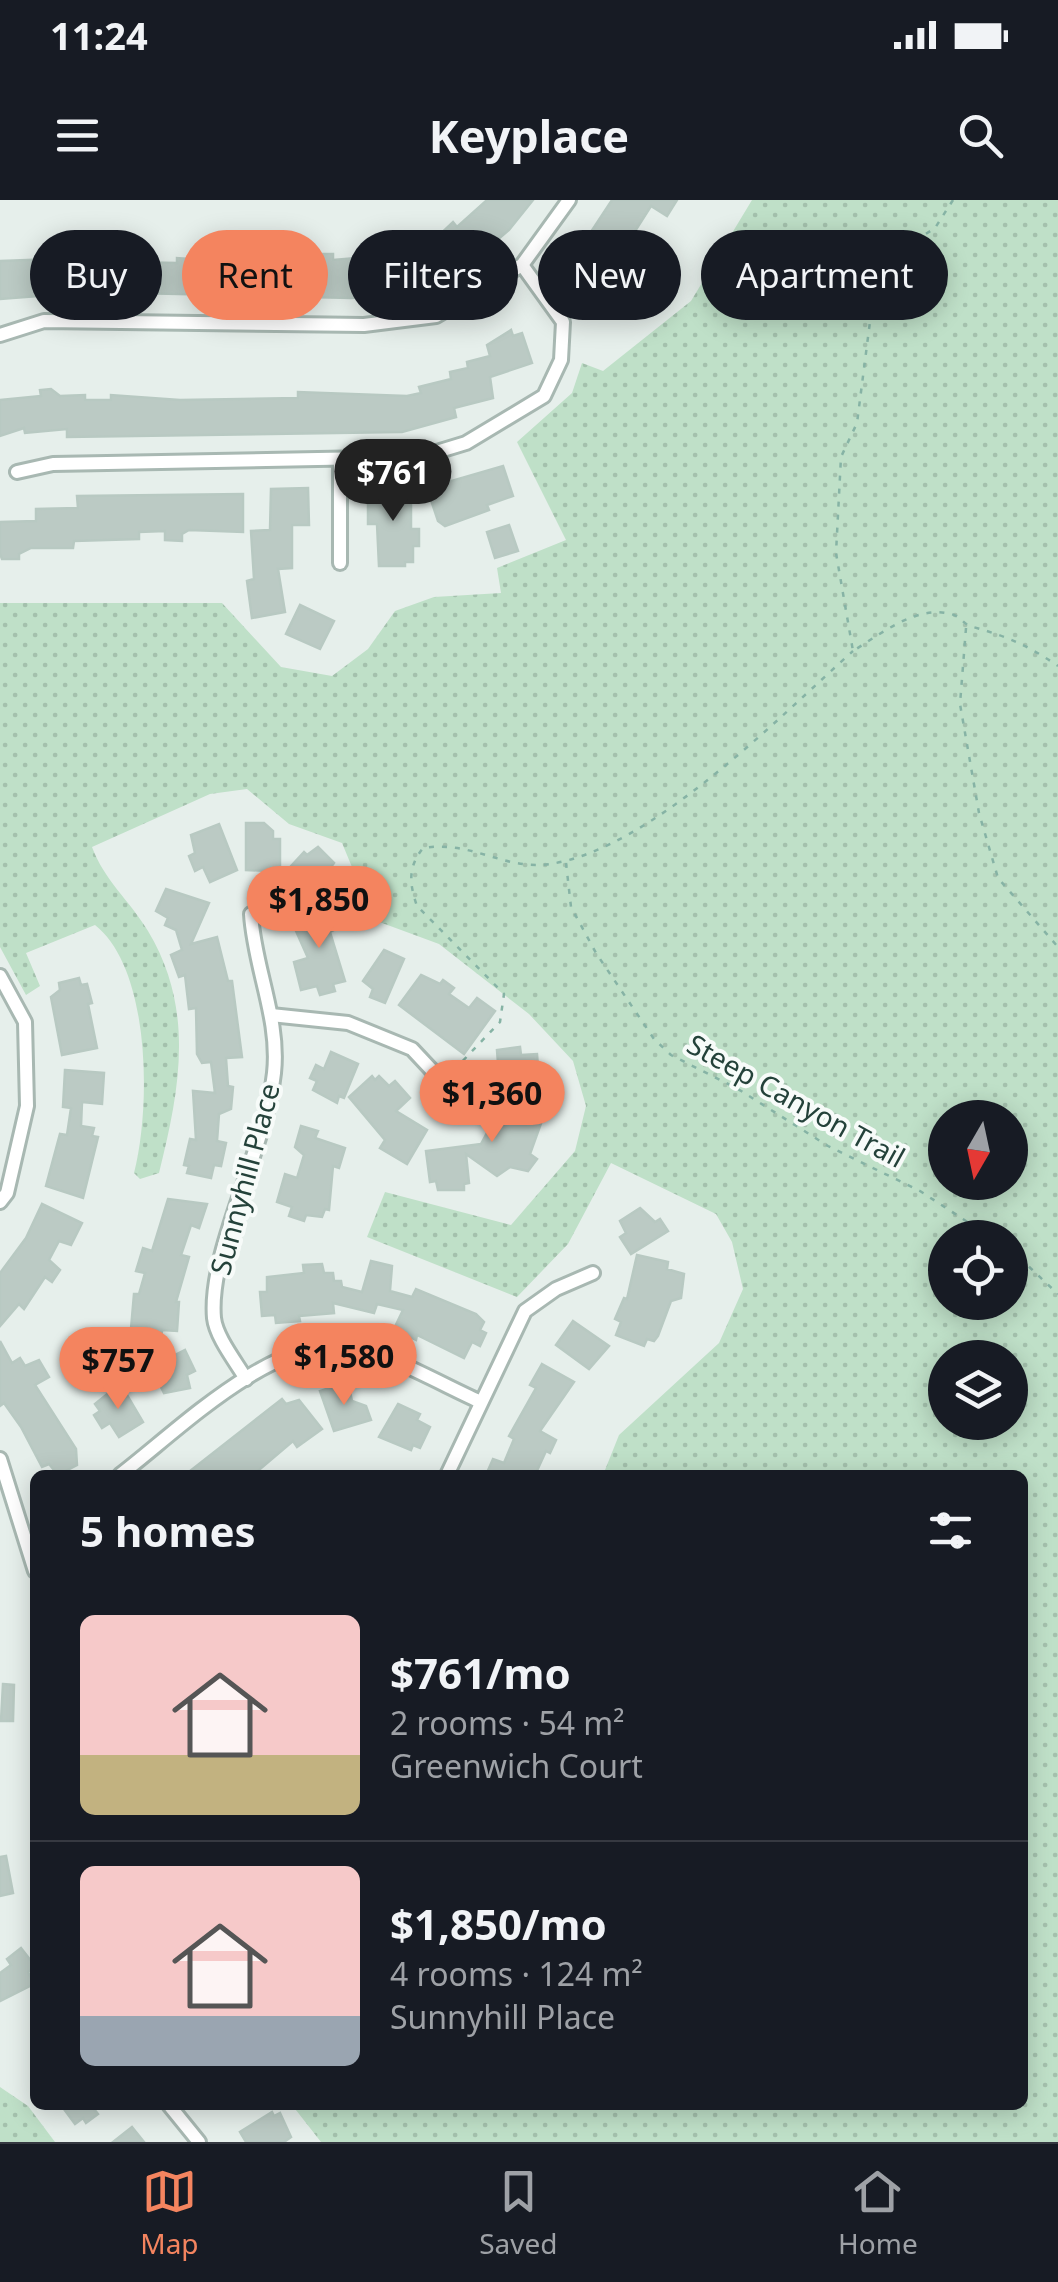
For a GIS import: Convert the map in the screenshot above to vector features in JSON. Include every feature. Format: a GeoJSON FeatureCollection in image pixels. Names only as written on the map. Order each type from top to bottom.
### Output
{"type":"FeatureCollection","features":[{"type":"Feature","properties":{"kind":"street"},"geometry":{"type":"LineString","coordinates":[[0,335],[44,322],[364,325],[436,316],[522,265],[570,200]]}},
{"type":"Feature","properties":{"kind":"street"},"geometry":{"type":"LineString","coordinates":[[17,472],[53,464],[340,462],[420,457],[466,444],[544,396],[560,360],[563,322],[522,265]]}},
{"type":"Feature","properties":{"kind":"street"},"geometry":{"type":"LineString","coordinates":[[340,462],[340,563]]}},
{"type":"Feature","properties":{"kind":"street","name":"Sunnyhill Place"},"geometry":{"type":"LineString","coordinates":[[246,1379],[214,1321],[218,1273],[267,1119],[275,1068],[270,1014],[251,914]]}},
{"type":"Feature","properties":{"kind":"street"},"geometry":{"type":"LineString","coordinates":[[0,976],[26,1022],[27,1106],[7,1193],[0,1202]]}},
{"type":"Feature","properties":{"kind":"street"},"geometry":{"type":"LineString","coordinates":[[270,1014],[348,1024],[412,1049],[455,1095]]}},
{"type":"Feature","properties":{"kind":"street"},"geometry":{"type":"LineString","coordinates":[[449,1470],[525,1311],[556,1289],[593,1273]]}},
{"type":"Feature","properties":{"kind":"street"},"geometry":{"type":"LineString","coordinates":[[127,1470],[246,1379],[300,1348],[350,1345],[481,1402]]}},
{"type":"Feature","properties":{"kind":"street"},"geometry":{"type":"LineString","coordinates":[[0,1460],[30,1551]]}},
{"type":"Feature","properties":{"kind":"street"},"geometry":{"type":"LineString","coordinates":[[20,1512],[30,1509]]}},
{"type":"Feature","properties":{"kind":"street"},"geometry":{"type":"LineString","coordinates":[[173,2110],[199,2142]]}},
{"type":"Feature","properties":{"kind":"path"},"geometry":{"type":"LineString","coordinates":[[852,652],[836,553],[841,457],[857,423],[872,306],[896,253],[935,228],[954,200]]}},
{"type":"Feature","properties":{"kind":"path"},"geometry":{"type":"LineString","coordinates":[[442,1082],[500,1022],[504,994],[417,906],[410,888],[412,863],[424,848],[444,844],[466,846],[523,866],[566,861],[662,815],[852,652],[908,618],[940,612],[959,617],[966,626],[1020,639],[1058,666]]}},
{"type":"Feature","properties":{"kind":"path"},"geometry":{"type":"LineString","coordinates":[[966,626],[960,704],[978,812],[998,878],[1058,947]]}},
{"type":"Feature","properties":{"kind":"path","name":"Steep Canyon Trail"},"geometry":{"type":"LineString","coordinates":[[566,861],[571,907],[654,1039],[671,1055],[738,1089],[828,1146],[920,1191],[964,1220]]}},
{"type":"Feature","properties":{"kind":"path"},"geometry":{"type":"LineString","coordinates":[[1028,1266],[1058,1294]]}},
{"type":"Feature","properties":{"kind":"green space"},"geometry":{"type":"Polygon","coordinates":[[[752,200],[1058,200],[1058,2142],[321,2142],[296,2110],[1028,2110],[1028,1470],[605,1470],[619,1435],[719,1343],[743,1289],[732,1242],[716,1214],[611,1163],[568,1244],[517,1297],[367,1237],[385,1192],[511,1225],[575,1151],[586,1106],[573,1061],[529,1014],[439,944],[374,920],[342,843],[289,824],[247,789],[210,794],[92,847],[103,870],[148,931],[172,990],[178,1020],[177,1080],[159,1173],[140,1179],[134,1173],[143,1113],[142,1041],[127,973],[113,946],[95,925],[26,953],[40,986],[26,995],[0,947],[0,603],[222,603],[281,667],[332,676],[368,649],[395,611],[434,597],[501,593],[497,568],[566,540],[517,442],[572,393],[582,363],[603,371],[667,320],[681,320],[681,309],[701,284],[701,320],[948,320],[948,230],[734,230],[752,200]]]}},
{"type":"Feature","properties":{"kind":"green space"},"geometry":{"type":"Polygon","coordinates":[[[0,2087],[28,2106],[55,2142],[0,2142],[0,2087]]]}},
{"type":"Feature","properties":{"kind":"building"},"geometry":{"type":"Polygon","coordinates":[[[487,200],[533,200],[509,230],[445,230],[453,222],[457,227],[487,200]]]}},
{"type":"Feature","properties":{"kind":"building"},"geometry":{"type":"Polygon","coordinates":[[[612,200],[677,200],[667,216],[651,206],[636,230],[592,230],[612,200]]]}},
{"type":"Feature","properties":{"kind":"building"},"geometry":{"type":"Polygon","coordinates":[[[328,254],[333,254],[333,260],[348,259],[348,298],[328,297],[328,254]]]}},
{"type":"Feature","properties":{"kind":"building"},"geometry":{"type":"Polygon","coordinates":[[[177,258],[182,258],[182,294],[162,294],[162,263],[177,263],[177,258]]]}},
{"type":"Feature","properties":{"kind":"building"},"geometry":{"type":"Polygon","coordinates":[[[30,260],[30,297],[0,299],[0,261],[30,260]]]}},
{"type":"Feature","properties":{"kind":"building"},"geometry":{"type":"Polygon","coordinates":[[[511,330],[513,336],[522,333],[532,363],[490,377],[493,398],[454,408],[456,417],[402,432],[67,437],[67,429],[25,433],[24,428],[0,436],[0,400],[41,396],[40,390],[51,389],[60,396],[85,395],[85,400],[111,400],[111,395],[180,400],[298,398],[298,392],[407,396],[421,393],[419,387],[451,379],[450,372],[468,368],[467,362],[490,356],[487,345],[511,330]]]}},
{"type":"Feature","properties":{"kind":"building"},"geometry":{"type":"Polygon","coordinates":[[[503,466],[513,496],[487,505],[489,510],[445,526],[438,521],[427,488],[503,466]]]}},
{"type":"Feature","properties":{"kind":"building"},"geometry":{"type":"Polygon","coordinates":[[[403,486],[411,495],[411,529],[419,529],[419,546],[413,546],[413,562],[405,562],[405,566],[379,566],[377,524],[368,524],[368,487],[403,486]]]}},
{"type":"Feature","properties":{"kind":"building"},"geometry":{"type":"Polygon","coordinates":[[[308,488],[309,525],[292,525],[292,568],[278,569],[285,612],[252,618],[247,581],[254,579],[251,531],[270,530],[271,489],[308,488]]]}},
{"type":"Feature","properties":{"kind":"building"},"geometry":{"type":"Polygon","coordinates":[[[243,494],[243,532],[189,530],[182,534],[182,541],[165,540],[165,531],[139,532],[139,539],[74,541],[73,548],[31,548],[19,554],[19,559],[2,559],[0,554],[0,522],[36,521],[36,509],[78,508],[77,496],[243,494]]]}},
{"type":"Feature","properties":{"kind":"building"},"geometry":{"type":"Polygon","coordinates":[[[509,525],[518,551],[495,558],[487,532],[509,525]]]}},
{"type":"Feature","properties":{"kind":"building"},"geometry":{"type":"Polygon","coordinates":[[[300,605],[334,621],[320,649],[286,634],[300,605]]]}},
{"type":"Feature","properties":{"kind":"building"},"geometry":{"type":"Polygon","coordinates":[[[246,823],[264,823],[273,831],[273,839],[280,839],[280,878],[304,852],[307,855],[318,847],[334,863],[323,878],[327,882],[306,905],[269,871],[246,870],[246,823]]]}},
{"type":"Feature","properties":{"kind":"building"},"geometry":{"type":"Polygon","coordinates":[[[219,824],[237,870],[210,882],[203,867],[195,871],[189,856],[195,853],[191,835],[219,824]]]}},
{"type":"Feature","properties":{"kind":"building"},"geometry":{"type":"Polygon","coordinates":[[[166,889],[209,903],[191,944],[217,937],[228,981],[232,981],[242,1057],[226,1058],[228,1086],[233,1087],[231,1109],[219,1114],[217,1141],[226,1143],[221,1166],[214,1165],[211,1178],[187,1173],[189,1166],[184,1165],[190,1139],[196,1140],[193,1091],[215,1093],[211,1062],[202,1063],[197,1054],[196,1008],[189,1009],[185,975],[179,977],[171,955],[182,950],[176,930],[165,925],[168,918],[156,911],[166,889]]]}},
{"type":"Feature","properties":{"kind":"building"},"geometry":{"type":"Polygon","coordinates":[[[334,904],[344,925],[330,932],[345,981],[333,984],[335,991],[320,995],[317,986],[301,990],[294,962],[308,958],[292,922],[334,904]]]}},
{"type":"Feature","properties":{"kind":"building"},"geometry":{"type":"Polygon","coordinates":[[[384,950],[404,959],[385,1003],[370,997],[373,989],[363,981],[384,950]]]}},
{"type":"Feature","properties":{"kind":"building"},"geometry":{"type":"Polygon","coordinates":[[[421,975],[440,984],[443,980],[454,988],[449,994],[469,1008],[477,998],[495,1011],[464,1054],[399,1005],[421,975]]]}},
{"type":"Feature","properties":{"kind":"building"},"geometry":{"type":"Polygon","coordinates":[[[79,978],[81,985],[87,984],[92,1003],[88,1004],[97,1048],[62,1055],[51,997],[60,990],[59,983],[79,978]]]}},
{"type":"Feature","properties":{"kind":"building"},"geometry":{"type":"Polygon","coordinates":[[[520,1047],[521,1055],[537,1054],[539,1079],[493,1083],[491,1064],[498,1063],[497,1050],[520,1047]]]}},
{"type":"Feature","properties":{"kind":"building"},"geometry":{"type":"Polygon","coordinates":[[[331,1052],[358,1064],[344,1098],[339,1096],[337,1103],[313,1090],[317,1081],[310,1078],[316,1065],[324,1069],[331,1052]]]}},
{"type":"Feature","properties":{"kind":"building"},"geometry":{"type":"Polygon","coordinates":[[[65,1070],[104,1073],[102,1104],[82,1102],[81,1126],[94,1128],[92,1136],[98,1137],[83,1198],[46,1186],[60,1134],[67,1135],[71,1108],[63,1107],[65,1070]]]}},
{"type":"Feature","properties":{"kind":"building"},"geometry":{"type":"Polygon","coordinates":[[[372,1076],[375,1080],[379,1076],[389,1086],[395,1081],[410,1098],[396,1111],[427,1130],[407,1164],[380,1148],[385,1140],[349,1097],[372,1076]]]}},
{"type":"Feature","properties":{"kind":"building"},"geometry":{"type":"Polygon","coordinates":[[[511,1088],[540,1102],[537,1108],[545,1112],[530,1154],[537,1159],[528,1171],[510,1167],[497,1176],[466,1154],[469,1183],[464,1184],[464,1190],[438,1190],[436,1181],[430,1182],[426,1151],[481,1144],[511,1088]]]}},
{"type":"Feature","properties":{"kind":"building"},"geometry":{"type":"Polygon","coordinates":[[[301,1126],[318,1131],[315,1138],[345,1148],[339,1168],[333,1166],[329,1210],[325,1209],[322,1217],[306,1215],[304,1221],[289,1216],[292,1207],[277,1202],[285,1174],[297,1178],[304,1155],[295,1147],[301,1126]]]}},
{"type":"Feature","properties":{"kind":"building"},"geometry":{"type":"Polygon","coordinates":[[[168,1199],[207,1204],[199,1228],[191,1225],[181,1255],[189,1257],[176,1302],[177,1331],[162,1330],[161,1339],[145,1338],[146,1331],[131,1329],[134,1294],[139,1294],[145,1273],[136,1271],[143,1248],[152,1251],[168,1199]]]}},
{"type":"Feature","properties":{"kind":"building"},"geometry":{"type":"Polygon","coordinates":[[[42,1204],[82,1223],[71,1245],[59,1241],[49,1260],[60,1270],[52,1282],[45,1277],[24,1309],[19,1304],[0,1326],[0,1273],[26,1238],[42,1204]]]}},
{"type":"Feature","properties":{"kind":"building"},"geometry":{"type":"Polygon","coordinates":[[[640,1208],[655,1222],[660,1219],[668,1231],[631,1254],[620,1237],[626,1233],[620,1221],[640,1208]]]}},
{"type":"Feature","properties":{"kind":"building"},"geometry":{"type":"Polygon","coordinates":[[[637,1255],[668,1262],[667,1269],[684,1274],[681,1298],[671,1301],[658,1336],[654,1341],[647,1339],[644,1346],[616,1335],[621,1322],[615,1319],[624,1298],[627,1299],[637,1255]]]}},
{"type":"Feature","properties":{"kind":"building"},"geometry":{"type":"Polygon","coordinates":[[[371,1261],[392,1266],[390,1291],[412,1297],[416,1289],[476,1314],[484,1322],[480,1330],[486,1333],[480,1346],[472,1342],[464,1358],[417,1335],[416,1340],[394,1329],[403,1310],[377,1304],[374,1313],[333,1303],[334,1313],[299,1316],[300,1321],[276,1323],[275,1315],[262,1316],[260,1292],[267,1292],[267,1277],[304,1273],[303,1265],[322,1264],[324,1273],[333,1273],[334,1281],[341,1281],[342,1287],[362,1292],[371,1261]]]}},
{"type":"Feature","properties":{"kind":"building"},"geometry":{"type":"Polygon","coordinates":[[[573,1321],[609,1346],[589,1369],[556,1345],[573,1321]]]}},
{"type":"Feature","properties":{"kind":"building"},"geometry":{"type":"Polygon","coordinates":[[[0,1341],[12,1363],[20,1358],[25,1366],[39,1360],[49,1377],[35,1385],[76,1449],[77,1465],[68,1470],[54,1470],[49,1464],[42,1467],[21,1427],[4,1403],[0,1406],[0,1341]]]}},
{"type":"Feature","properties":{"kind":"building"},"geometry":{"type":"Polygon","coordinates":[[[185,1350],[195,1371],[187,1375],[190,1388],[164,1393],[154,1373],[172,1364],[169,1358],[185,1350]]]}},
{"type":"Feature","properties":{"kind":"building"},"geometry":{"type":"Polygon","coordinates":[[[542,1364],[574,1382],[540,1431],[556,1440],[550,1453],[546,1451],[537,1470],[488,1470],[493,1459],[504,1463],[514,1439],[509,1436],[536,1388],[530,1385],[542,1364]]]}},
{"type":"Feature","properties":{"kind":"building"},"geometry":{"type":"Polygon","coordinates":[[[348,1382],[352,1401],[366,1406],[371,1420],[334,1431],[320,1391],[348,1382]]]}},
{"type":"Feature","properties":{"kind":"building"},"geometry":{"type":"Polygon","coordinates":[[[116,1387],[120,1392],[124,1390],[143,1422],[119,1437],[110,1423],[102,1428],[94,1415],[100,1411],[95,1404],[116,1387]]]}},
{"type":"Feature","properties":{"kind":"building"},"geometry":{"type":"Polygon","coordinates":[[[282,1399],[286,1404],[299,1400],[322,1429],[297,1447],[293,1441],[259,1470],[191,1470],[282,1399]]]}},
{"type":"Feature","properties":{"kind":"building"},"geometry":{"type":"Polygon","coordinates":[[[398,1404],[420,1414],[417,1420],[430,1427],[420,1448],[413,1445],[411,1450],[379,1437],[398,1404]]]}},
{"type":"Feature","properties":{"kind":"building"},"geometry":{"type":"Polygon","coordinates":[[[3,1684],[14,1685],[13,1721],[1,1721],[3,1684]]]}},
{"type":"Feature","properties":{"kind":"building"},"geometry":{"type":"Polygon","coordinates":[[[6,1856],[13,1893],[0,1896],[0,1857],[6,1856]]]}},
{"type":"Feature","properties":{"kind":"building"},"geometry":{"type":"Polygon","coordinates":[[[21,1948],[30,1960],[30,1986],[0,2001],[0,1973],[11,1965],[7,1959],[21,1948]]]}},
{"type":"Feature","properties":{"kind":"building"},"geometry":{"type":"Polygon","coordinates":[[[65,2110],[95,2110],[98,2114],[86,2123],[83,2118],[75,2124],[65,2110]]]}},
{"type":"Feature","properties":{"kind":"building"},"geometry":{"type":"Polygon","coordinates":[[[272,2112],[274,2116],[280,2113],[291,2137],[284,2142],[246,2142],[240,2132],[272,2112]]]}},
{"type":"Feature","properties":{"kind":"building"},"geometry":{"type":"Polygon","coordinates":[[[132,2127],[144,2142],[113,2142],[132,2127]]]}}]}
